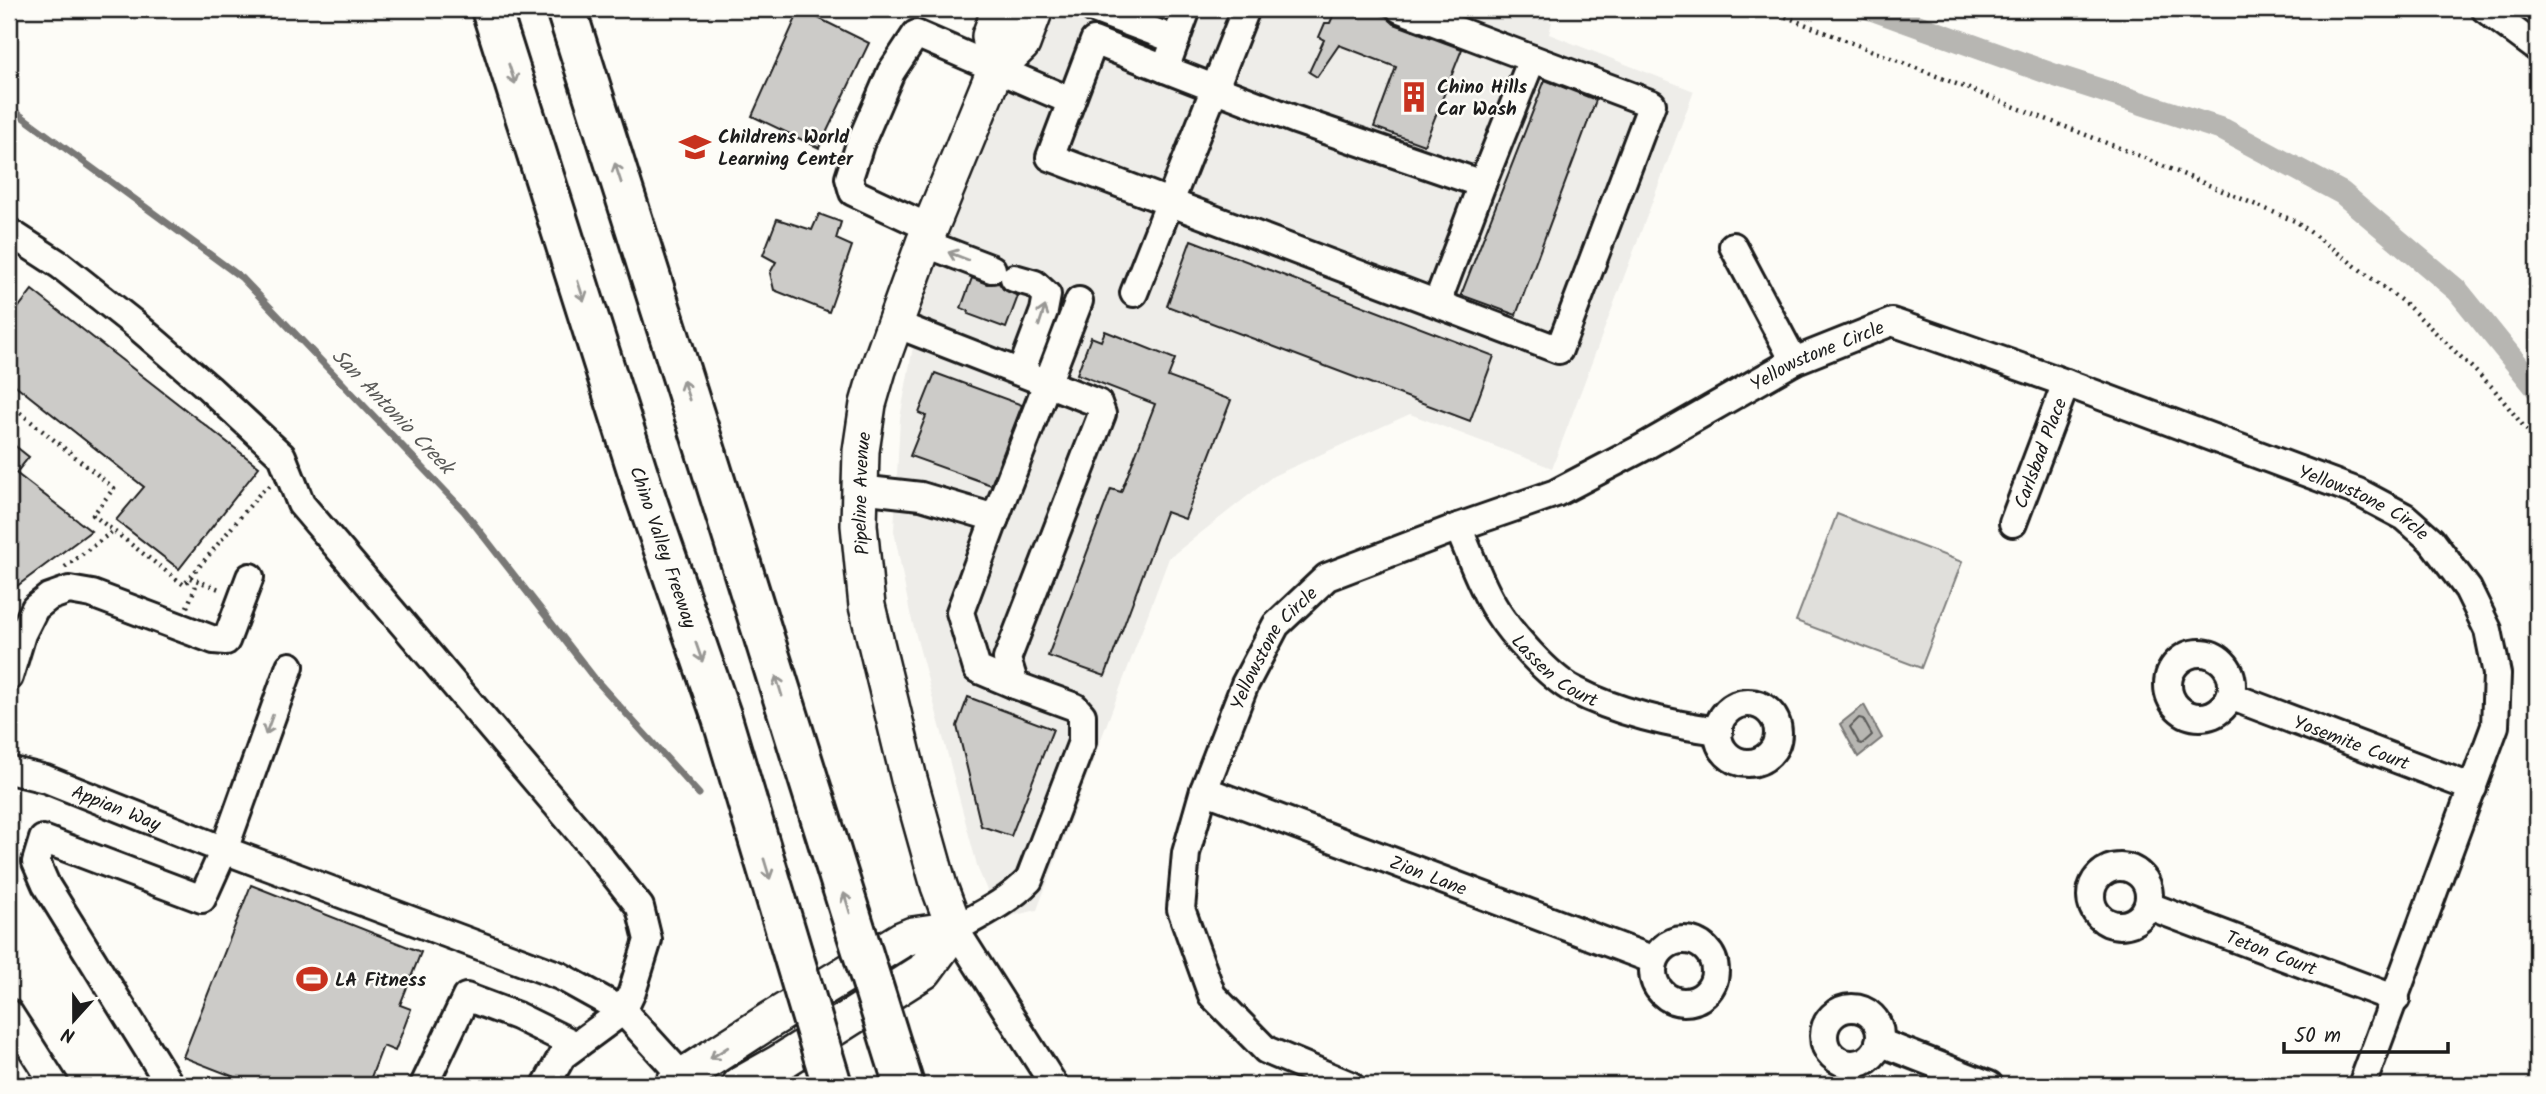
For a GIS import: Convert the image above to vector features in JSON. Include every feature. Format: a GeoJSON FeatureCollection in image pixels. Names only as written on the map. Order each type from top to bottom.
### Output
{"type":"FeatureCollection","features":[{"type":"Feature","properties":{"kind":"highway","name":"Chino Valley Freeway"},"geometry":{"type":"LineString","coordinates":[[492,9],[645,495],[722,718],[832,1085]]}},
{"type":"Feature","properties":{"kind":"highway"},"geometry":{"type":"LineString","coordinates":[[566,9],[904,1085]]}},
{"type":"Feature","properties":{"kind":"main road"},"geometry":{"type":"LineString","coordinates":[[995,70],[990,36],[1000,9]]}},
{"type":"Feature","properties":{"kind":"main road","name":"Pipeline Avenue"},"geometry":{"type":"LineString","coordinates":[[954,929],[909,779],[867,606],[860,549],[861,451],[868,404],[893,323],[927,236],[995,70],[1022,44],[1035,9]]}},
{"type":"Feature","properties":{"kind":"main road"},"geometry":{"type":"LineString","coordinates":[[678,1081],[767,1022],[901,940],[913,935],[954,929]]}},
{"type":"Feature","properties":{"kind":"main road"},"geometry":{"type":"LineString","coordinates":[[740,1085],[924,971],[954,929]]}},
{"type":"Feature","properties":{"kind":"street"},"geometry":{"type":"LineString","coordinates":[[1094,9],[1176,40]]}},
{"type":"Feature","properties":{"kind":"street"},"geometry":{"type":"LineString","coordinates":[[1165,69],[1187,9]]}},
{"type":"Feature","properties":{"kind":"street"},"geometry":{"type":"LineString","coordinates":[[1134,293],[1246,9]]}},
{"type":"Feature","properties":{"kind":"street"},"geometry":{"type":"LineString","coordinates":[[1400,9],[1652,104],[1559,350],[1049,157],[1094,41],[1296,120],[1482,184]]}},
{"type":"Feature","properties":{"kind":"street"},"geometry":{"type":"LineString","coordinates":[[2485,9],[2537,48]]}},
{"type":"Feature","properties":{"kind":"street"},"geometry":{"type":"LineString","coordinates":[[1021,372],[1044,312],[1047,295],[1035,284],[1003,273],[927,236],[853,192],[849,178],[860,144],[891,72],[916,34],[1071,101]]}},
{"type":"Feature","properties":{"kind":"street"},"geometry":{"type":"LineString","coordinates":[[1437,303],[1532,59]]}},
{"type":"Feature","properties":{"kind":"street"},"geometry":{"type":"LineString","coordinates":[[9,232],[60,265],[137,326],[282,456],[301,504],[594,849],[640,907],[648,940],[632,992],[623,1011],[562,1056],[546,1085]]}},
{"type":"Feature","properties":{"kind":"street"},"geometry":{"type":"LineString","coordinates":[[1733,246],[1794,361]]}},
{"type":"Feature","properties":{"kind":"street"},"geometry":{"type":"LineString","coordinates":[[1054,1085],[954,929],[997,905],[1029,880],[1082,742],[1082,715],[1075,707],[977,669],[960,612],[1079,301]]}},
{"type":"Feature","properties":{"kind":"street"},"geometry":{"type":"LineString","coordinates":[[893,323],[1098,403],[1102,414],[1007,659],[1015,685]]}},
{"type":"Feature","properties":{"kind":"street","name":"Yellowstone Circle"},"geometry":{"type":"LineString","coordinates":[[1350,1085],[1266,1050],[1212,995],[1181,909],[1186,853],[1204,790],[1245,684],[1276,625],[1327,577],[1556,493],[1642,448],[1794,361],[1892,323],[2066,383],[2358,492],[2405,517],[2431,540],[2468,589],[2488,630],[2497,674],[2496,726],[2362,1085]]}},
{"type":"Feature","properties":{"kind":"street","name":"Carlsbad Place"},"geometry":{"type":"LineString","coordinates":[[2013,523],[2066,383]]}},
{"type":"Feature","properties":{"kind":"street"},"geometry":{"type":"LineString","coordinates":[[859,489],[921,496],[995,518]]}},
{"type":"Feature","properties":{"kind":"street","name":"Lassen Court"},"geometry":{"type":"LineString","coordinates":[[1458,527],[1495,609],[1525,649],[1573,690],[1669,723],[1718,731]]}},
{"type":"Feature","properties":{"kind":"street"},"geometry":{"type":"LineString","coordinates":[[9,677],[22,634],[35,608],[49,597],[69,590],[92,594],[214,640],[226,641],[246,587]]}},
{"type":"Feature","properties":{"kind":"street"},"geometry":{"type":"LineString","coordinates":[[170,1085],[46,885],[36,862],[43,839],[202,899],[224,850],[290,666]]}},
{"type":"Feature","properties":{"kind":"street","name":"Yosemite Court"},"geometry":{"type":"LineString","coordinates":[[2230,696],[2473,788]]}},
{"type":"Feature","properties":{"kind":"street","name":"Appian Way"},"geometry":{"type":"LineString","coordinates":[[9,770],[46,779],[224,850],[560,976],[623,1011],[678,1081]]}},
{"type":"Feature","properties":{"kind":"street","name":"Zion Lane"},"geometry":{"type":"LineString","coordinates":[[1204,790],[1654,960]]}},
{"type":"Feature","properties":{"kind":"street","name":"Teton Court"},"geometry":{"type":"LineString","coordinates":[[2149,906],[2396,999]]}},
{"type":"Feature","properties":{"kind":"street"},"geometry":{"type":"LineString","coordinates":[[424,1085],[466,997],[516,1016],[576,1045]]}},
{"type":"Feature","properties":{"kind":"street"},"geometry":{"type":"LineString","coordinates":[[9,1013],[55,1085]]}},
{"type":"Feature","properties":{"kind":"street"},"geometry":{"type":"LineString","coordinates":[[1879,1042],[1989,1085]]}},
{"type":"Feature","properties":{"kind":"path"},"geometry":{"type":"LineString","coordinates":[[1766,9],[2119,148],[2297,222],[2407,305],[2493,388],[2537,443]]}},
{"type":"Feature","properties":{"kind":"path"},"geometry":{"type":"LineString","coordinates":[[9,404],[114,488],[93,515],[184,585],[262,491],[289,474]]}},
{"type":"Feature","properties":{"kind":"path"},"geometry":{"type":"LineString","coordinates":[[190,578],[246,587]]}},
{"type":"Feature","properties":{"kind":"shaded area"},"geometry":{"type":"Polygon","coordinates":[[[1025,9],[1516,9],[1552,22],[1549,34],[1694,91],[1552,468],[1410,414],[1273,476],[1169,558],[1037,910],[999,919],[978,869],[910,613],[894,531],[900,418],[919,314],[1025,9]]]}},
{"type":"Feature","properties":{"kind":"shaded area"},"geometry":{"type":"Polygon","coordinates":[[[1837,514],[1962,562],[1921,668],[1796,621],[1837,514]]]}},
{"type":"Feature","properties":{"kind":"water"},"geometry":{"type":"Polygon","coordinates":[[[1864,705],[1882,738],[1858,757],[1840,724],[1864,705]]]}},
{"type":"Feature","properties":{"kind":"building"},"geometry":{"type":"Polygon","coordinates":[[[800,9],[869,43],[819,148],[752,116],[800,9]]]}},
{"type":"Feature","properties":{"kind":"building","name":"Chino Hills Car Wash"},"geometry":{"type":"Polygon","coordinates":[[[1336,9],[1367,9],[1386,16],[1394,24],[1462,49],[1424,145],[1374,127],[1396,67],[1339,45],[1317,77],[1309,72],[1324,40],[1319,37],[1325,23],[1330,23],[1336,9]]]}},
{"type":"Feature","properties":{"kind":"building"},"geometry":{"type":"Polygon","coordinates":[[[1545,80],[1596,100],[1516,315],[1461,295],[1545,80]]]}},
{"type":"Feature","properties":{"kind":"building"},"geometry":{"type":"Polygon","coordinates":[[[819,214],[841,222],[836,239],[852,246],[829,312],[774,290],[770,273],[776,262],[763,255],[777,219],[812,230],[819,214]]]}},
{"type":"Feature","properties":{"kind":"building"},"geometry":{"type":"Polygon","coordinates":[[[1191,240],[1494,356],[1470,421],[1167,306],[1191,240]]]}},
{"type":"Feature","properties":{"kind":"building"},"geometry":{"type":"Polygon","coordinates":[[[972,278],[987,284],[999,283],[1003,289],[1018,296],[1006,328],[968,314],[969,311],[961,308],[972,278]]]}},
{"type":"Feature","properties":{"kind":"building"},"geometry":{"type":"Polygon","coordinates":[[[32,290],[259,467],[179,569],[116,520],[144,487],[9,380],[9,320],[32,290]]]}},
{"type":"Feature","properties":{"kind":"building"},"geometry":{"type":"Polygon","coordinates":[[[1105,331],[1175,359],[1168,377],[1231,400],[1185,519],[1166,512],[1105,676],[1048,656],[1111,489],[1121,492],[1155,404],[1077,374],[1091,337],[1101,341],[1105,331]]]}},
{"type":"Feature","properties":{"kind":"building"},"geometry":{"type":"Polygon","coordinates":[[[935,373],[1022,405],[991,485],[910,456],[926,416],[919,413],[935,373]]]}},
{"type":"Feature","properties":{"kind":"building"},"geometry":{"type":"Polygon","coordinates":[[[9,441],[29,457],[16,473],[91,531],[9,592],[9,441]]]}},
{"type":"Feature","properties":{"kind":"building"},"geometry":{"type":"Polygon","coordinates":[[[968,697],[1053,729],[1011,836],[981,826],[957,726],[968,697]]]}},
{"type":"Feature","properties":{"kind":"building","name":"LA Fitness"},"geometry":{"type":"Polygon","coordinates":[[[251,885],[421,952],[400,1005],[411,1009],[395,1051],[383,1046],[368,1085],[255,1085],[183,1057],[251,885]]]}},
{"type":"Feature","properties":{"kind":"waterway"},"geometry":{"type":"LineString","coordinates":[[1871,9],[2057,76],[2224,130],[2342,193],[2458,291],[2537,389]]}},
{"type":"Feature","properties":{"kind":"waterway","name":"San Antonio Creek"},"geometry":{"type":"LineString","coordinates":[[9,107],[242,278],[464,511],[595,679],[699,794]]}},
{"type":"Feature","properties":{"kind":"place","name":"Chino Hills Car Wash"},"geometry":{"type":"Point","coordinates":[1414,97]}},
{"type":"Feature","properties":{"kind":"place","name":"Childrens World Learning Center"},"geometry":{"type":"Point","coordinates":[695,147]}},
{"type":"Feature","properties":{"kind":"place","name":"LA Fitness"},"geometry":{"type":"Point","coordinates":[312,979]}}]}
